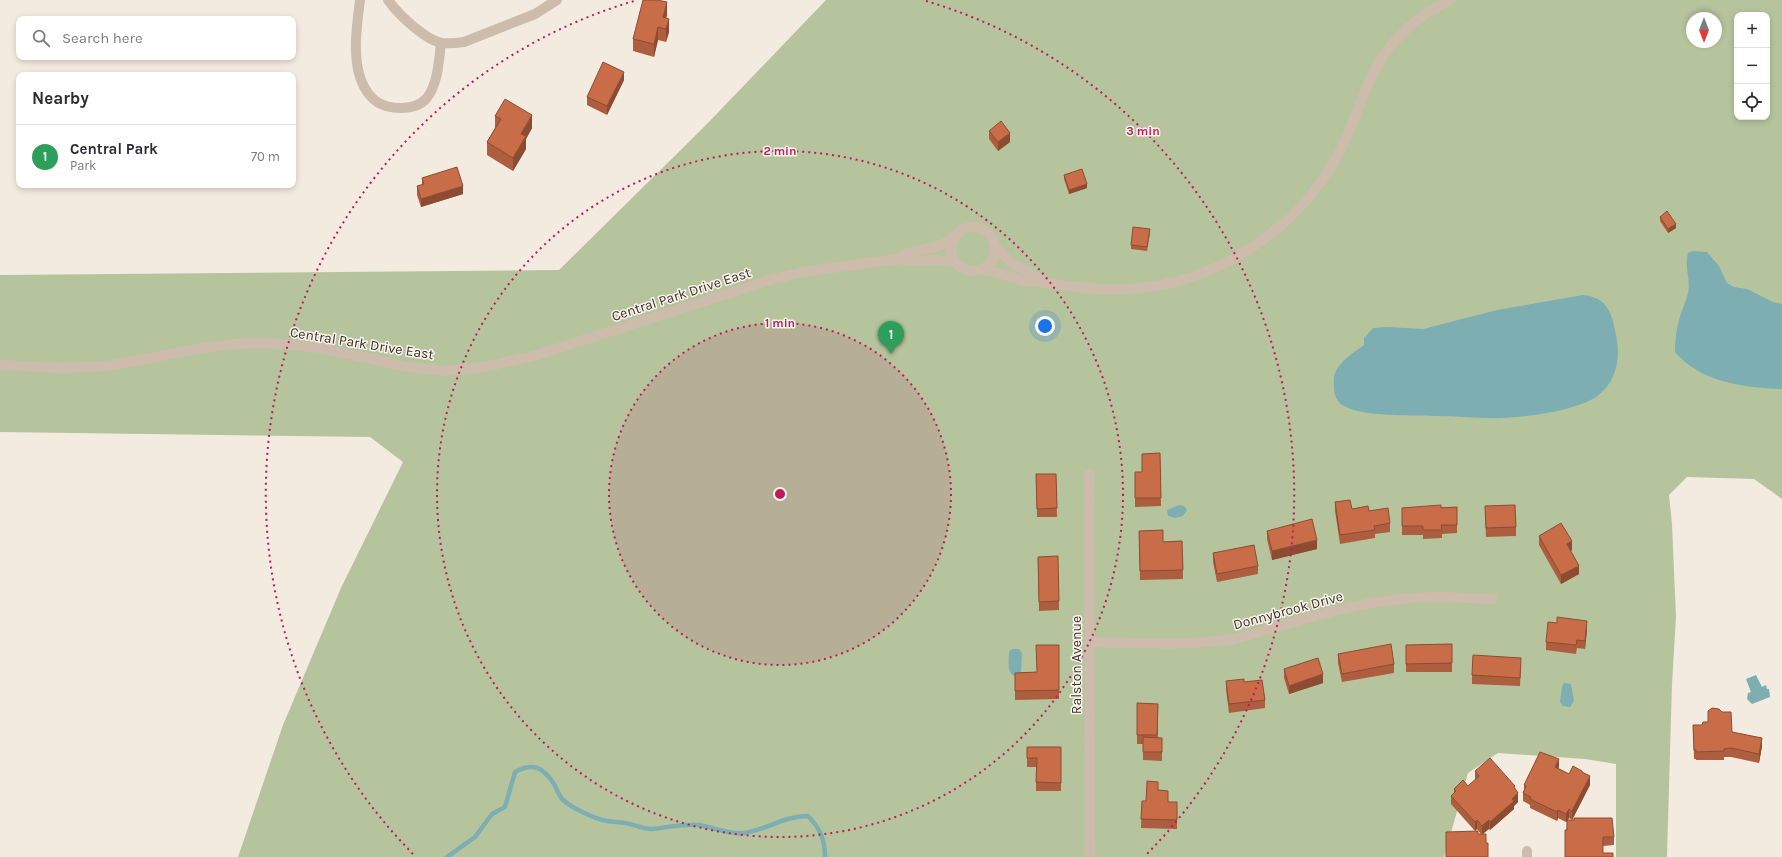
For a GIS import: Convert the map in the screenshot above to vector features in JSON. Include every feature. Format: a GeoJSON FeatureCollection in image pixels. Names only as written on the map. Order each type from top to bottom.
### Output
{"type":"FeatureCollection","features":[{"type":"Feature","properties":{"kind":"street"},"geometry":{"type":"LineString","coordinates":[[360,0],[357,33],[358,69],[364,88],[377,102],[397,108],[412,107],[426,99],[432,90],[436,76],[441,43]]}},
{"type":"Feature","properties":{"kind":"street"},"geometry":{"type":"LineString","coordinates":[[388,0],[412,25],[441,43],[464,42],[535,14],[557,0]]}},
{"type":"Feature","properties":{"kind":"street","name":"Central Park Drive East"},"geometry":{"type":"LineString","coordinates":[[0,365],[62,368],[107,366],[203,348],[235,344],[266,343],[321,348],[408,367],[445,370],[485,367],[537,355],[770,280],[803,272],[897,259],[912,261],[932,260],[955,262],[966,270],[998,271],[1024,281],[1044,282],[1100,290],[1132,289],[1166,284],[1211,270],[1246,252],[1308,200],[1326,176],[1342,148],[1369,81],[1386,52],[1399,37],[1418,20],[1451,0]]}},
{"type":"Feature","properties":{"kind":"street","name":"Central Park Drive East"},"geometry":{"type":"LineString","coordinates":[[897,259],[910,252],[946,244],[959,232],[966,228],[974,227],[981,229],[990,236],[995,246],[1011,262],[1044,282]]}},
{"type":"Feature","properties":{"kind":"street"},"geometry":{"type":"LineString","coordinates":[[954,237],[951,250],[955,262]]}},
{"type":"Feature","properties":{"kind":"street"},"geometry":{"type":"LineString","coordinates":[[980,270],[986,267],[993,258],[995,246]]}},
{"type":"Feature","properties":{"kind":"street","name":"Ralston Avenue"},"geometry":{"type":"LineString","coordinates":[[1089,474],[1090,857]]}},
{"type":"Feature","properties":{"kind":"street","name":"Donnybrook Drive"},"geometry":{"type":"LineString","coordinates":[[1090,642],[1181,644],[1214,642],[1234,639],[1352,607],[1385,601],[1435,597],[1492,599]]}},
{"type":"Feature","properties":{"kind":"green space"},"geometry":{"type":"Polygon","coordinates":[[[826,0],[1782,0],[1782,499],[1754,479],[1687,477],[1669,495],[1672,524],[1676,617],[1672,684],[1667,857],[1616,857],[1616,764],[1585,759],[1498,753],[1468,773],[1444,857],[238,857],[283,725],[341,588],[403,462],[370,437],[0,432],[0,275],[559,270],[705,126],[826,0]]]}},
{"type":"Feature","properties":{"kind":"water"},"geometry":{"type":"Polygon","coordinates":[[[1693,251],[1707,252],[1719,266],[1727,283],[1734,287],[1747,289],[1773,302],[1782,304],[1782,389],[1738,385],[1710,377],[1685,362],[1675,352],[1677,328],[1689,288],[1687,258],[1688,253],[1693,251]]]}},
{"type":"Feature","properties":{"kind":"water"},"geometry":{"type":"Polygon","coordinates":[[[1583,295],[1598,299],[1607,308],[1613,320],[1618,352],[1616,369],[1609,384],[1596,397],[1587,402],[1563,410],[1537,415],[1485,418],[1369,413],[1345,406],[1336,398],[1334,379],[1338,367],[1342,362],[1364,345],[1364,338],[1373,328],[1388,327],[1423,329],[1497,310],[1583,295]]]}},
{"type":"Feature","properties":{"kind":"water"},"geometry":{"type":"Polygon","coordinates":[[[1179,505],[1184,506],[1187,510],[1183,516],[1175,518],[1168,516],[1167,510],[1179,505]]]}},
{"type":"Feature","properties":{"kind":"water"},"geometry":{"type":"Polygon","coordinates":[[[1012,649],[1019,649],[1022,653],[1021,673],[1016,677],[1009,670],[1009,652],[1012,649]]]}},
{"type":"Feature","properties":{"kind":"water"},"geometry":{"type":"Polygon","coordinates":[[[1756,675],[1762,687],[1766,685],[1767,689],[1769,689],[1770,697],[1752,704],[1747,699],[1748,693],[1751,692],[1746,679],[1756,675]]]}},
{"type":"Feature","properties":{"kind":"water"},"geometry":{"type":"Polygon","coordinates":[[[1564,683],[1571,684],[1574,701],[1570,707],[1563,706],[1560,702],[1564,683]]]}},
{"type":"Feature","properties":{"kind":"building"},"geometry":{"type":"Polygon","coordinates":[[[643,0],[667,2],[663,17],[669,19],[666,29],[658,27],[654,44],[633,39],[643,0]]]}},
{"type":"Feature","properties":{"kind":"building"},"geometry":{"type":"Polygon","coordinates":[[[603,62],[624,72],[607,106],[587,97],[603,62]]]}},
{"type":"Feature","properties":{"kind":"building"},"geometry":{"type":"Polygon","coordinates":[[[505,99],[532,115],[521,134],[526,136],[513,158],[487,142],[501,119],[495,116],[505,99]]]}},
{"type":"Feature","properties":{"kind":"building"},"geometry":{"type":"Polygon","coordinates":[[[1001,121],[1010,133],[998,142],[989,131],[1001,121]]]}},
{"type":"Feature","properties":{"kind":"building"},"geometry":{"type":"Polygon","coordinates":[[[457,167],[463,186],[421,199],[417,186],[424,184],[422,178],[457,167]]]}},
{"type":"Feature","properties":{"kind":"building"},"geometry":{"type":"Polygon","coordinates":[[[1082,169],[1087,184],[1069,190],[1064,175],[1082,169]]]}},
{"type":"Feature","properties":{"kind":"building"},"geometry":{"type":"Polygon","coordinates":[[[1667,211],[1676,224],[1668,229],[1660,217],[1667,211]]]}},
{"type":"Feature","properties":{"kind":"building"},"geometry":{"type":"Polygon","coordinates":[[[1133,227],[1150,229],[1147,247],[1131,245],[1133,227]]]}},
{"type":"Feature","properties":{"kind":"building"},"geometry":{"type":"Polygon","coordinates":[[[1160,453],[1161,498],[1135,498],[1135,472],[1142,472],[1142,454],[1160,453]]]}},
{"type":"Feature","properties":{"kind":"building"},"geometry":{"type":"Polygon","coordinates":[[[1036,474],[1056,474],[1057,508],[1037,509],[1036,474]]]}},
{"type":"Feature","properties":{"kind":"building"},"geometry":{"type":"Polygon","coordinates":[[[1350,500],[1352,509],[1368,506],[1369,511],[1388,508],[1390,523],[1374,526],[1375,530],[1340,535],[1335,502],[1350,500]]]}},
{"type":"Feature","properties":{"kind":"building"},"geometry":{"type":"Polygon","coordinates":[[[1441,505],[1441,508],[1457,507],[1457,525],[1441,525],[1442,530],[1423,530],[1423,526],[1402,526],[1402,508],[1441,505]]]}},
{"type":"Feature","properties":{"kind":"building"},"geometry":{"type":"Polygon","coordinates":[[[1515,505],[1516,527],[1486,528],[1485,506],[1515,505]]]}},
{"type":"Feature","properties":{"kind":"building"},"geometry":{"type":"Polygon","coordinates":[[[1312,519],[1317,540],[1272,551],[1267,531],[1312,519]]]}},
{"type":"Feature","properties":{"kind":"building"},"geometry":{"type":"Polygon","coordinates":[[[1561,523],[1572,541],[1567,544],[1579,566],[1561,575],[1539,536],[1561,523]]]}},
{"type":"Feature","properties":{"kind":"building"},"geometry":{"type":"Polygon","coordinates":[[[1163,530],[1163,542],[1182,541],[1183,570],[1140,571],[1139,531],[1163,530]]]}},
{"type":"Feature","properties":{"kind":"building"},"geometry":{"type":"Polygon","coordinates":[[[1254,545],[1258,566],[1217,574],[1213,553],[1254,545]]]}},
{"type":"Feature","properties":{"kind":"building"},"geometry":{"type":"Polygon","coordinates":[[[1058,556],[1059,601],[1039,602],[1038,557],[1058,556]]]}},
{"type":"Feature","properties":{"kind":"building"},"geometry":{"type":"Polygon","coordinates":[[[1557,617],[1587,621],[1585,641],[1577,640],[1576,645],[1546,642],[1548,622],[1557,623],[1557,617]]]}},
{"type":"Feature","properties":{"kind":"building"},"geometry":{"type":"Polygon","coordinates":[[[1391,644],[1394,664],[1342,674],[1338,654],[1391,644]]]}},
{"type":"Feature","properties":{"kind":"building"},"geometry":{"type":"Polygon","coordinates":[[[1452,644],[1452,663],[1406,664],[1406,645],[1452,644]]]}},
{"type":"Feature","properties":{"kind":"building"},"geometry":{"type":"Polygon","coordinates":[[[1036,645],[1059,645],[1059,690],[1015,691],[1015,673],[1037,672],[1036,645]]]}},
{"type":"Feature","properties":{"kind":"building"},"geometry":{"type":"Polygon","coordinates":[[[1473,655],[1521,658],[1520,678],[1472,675],[1473,655]]]}},
{"type":"Feature","properties":{"kind":"building"},"geometry":{"type":"Polygon","coordinates":[[[1318,658],[1323,674],[1289,686],[1284,669],[1318,658]]]}},
{"type":"Feature","properties":{"kind":"building"},"geometry":{"type":"Polygon","coordinates":[[[1244,679],[1244,682],[1262,680],[1265,700],[1229,704],[1226,681],[1244,679]]]}},
{"type":"Feature","properties":{"kind":"building"},"geometry":{"type":"Polygon","coordinates":[[[1137,703],[1158,704],[1157,735],[1137,735],[1137,703]]]}},
{"type":"Feature","properties":{"kind":"building"},"geometry":{"type":"Polygon","coordinates":[[[1712,708],[1719,709],[1722,712],[1731,712],[1732,732],[1762,738],[1759,754],[1731,748],[1724,749],[1724,751],[1696,752],[1696,750],[1694,750],[1693,725],[1702,725],[1703,722],[1708,722],[1708,711],[1712,708]]]}},
{"type":"Feature","properties":{"kind":"building"},"geometry":{"type":"Polygon","coordinates":[[[1143,737],[1162,738],[1162,752],[1143,752],[1143,737]]]}},
{"type":"Feature","properties":{"kind":"building"},"geometry":{"type":"Polygon","coordinates":[[[1027,747],[1061,747],[1061,783],[1036,782],[1037,758],[1027,758],[1027,747]]]}},
{"type":"Feature","properties":{"kind":"building"},"geometry":{"type":"Polygon","coordinates":[[[1540,752],[1559,759],[1555,767],[1569,774],[1573,766],[1590,776],[1572,811],[1569,809],[1566,814],[1558,810],[1557,812],[1530,799],[1531,797],[1523,793],[1526,786],[1524,785],[1540,752]]]}},
{"type":"Feature","properties":{"kind":"building"},"geometry":{"type":"Polygon","coordinates":[[[1490,758],[1515,786],[1514,787],[1518,793],[1512,799],[1514,801],[1490,822],[1489,820],[1482,826],[1477,820],[1475,822],[1451,796],[1456,791],[1454,789],[1463,780],[1468,786],[1479,776],[1475,771],[1490,758]]]}},
{"type":"Feature","properties":{"kind":"building"},"geometry":{"type":"Polygon","coordinates":[[[1147,781],[1158,782],[1158,790],[1168,791],[1168,802],[1177,802],[1177,820],[1141,819],[1142,801],[1146,801],[1147,781]]]}},
{"type":"Feature","properties":{"kind":"building"},"geometry":{"type":"Polygon","coordinates":[[[1574,818],[1612,818],[1614,837],[1603,837],[1603,853],[1613,853],[1613,857],[1565,857],[1565,830],[1567,830],[1567,820],[1574,820],[1574,818]]]}},
{"type":"Feature","properties":{"kind":"building"},"geometry":{"type":"Polygon","coordinates":[[[1478,831],[1478,834],[1486,834],[1486,843],[1488,843],[1488,857],[1446,857],[1446,832],[1478,831]]]}},
{"type":"Feature","properties":{"kind":"waterway"},"geometry":{"type":"LineString","coordinates":[[447,857],[475,837],[492,814],[505,807],[515,772],[527,767],[542,770],[550,778],[563,800],[578,810],[602,820],[648,829],[681,825],[699,825],[734,833],[744,833],[790,818],[808,816],[816,825],[821,835],[825,857]]}},
{"type":"Feature","properties":{"kind":"place","name":"Central Park"},"geometry":{"type":"Point","coordinates":[891,354]}}]}
